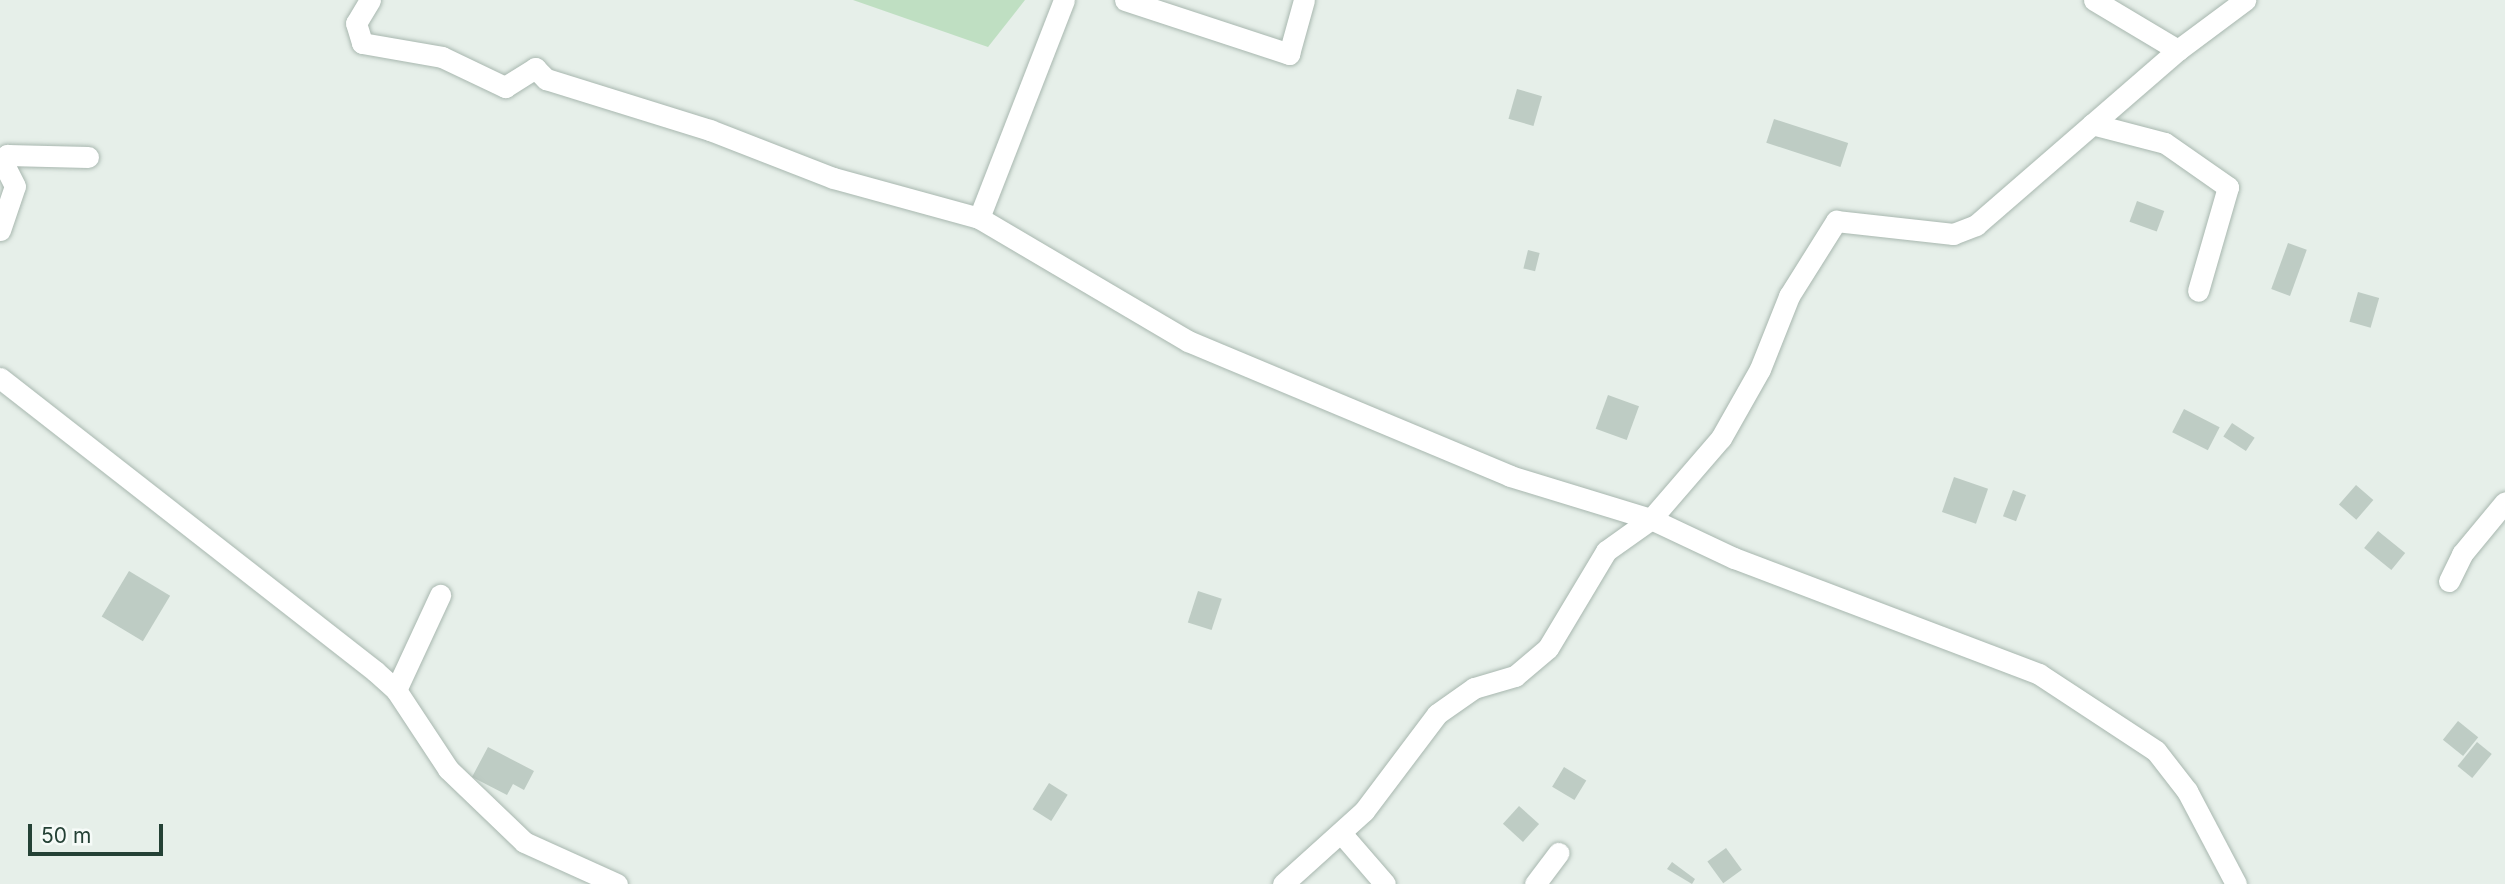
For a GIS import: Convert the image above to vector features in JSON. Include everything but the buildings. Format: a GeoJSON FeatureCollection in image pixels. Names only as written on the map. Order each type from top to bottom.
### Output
{"type":"FeatureCollection","features":[{"type":"Feature","properties":{"kind":"street"},"geometry":{"type":"LineString","coordinates":[[370,0],[356,23],[362,43],[442,57],[505,87],[535,68],[546,79],[710,130],[833,178],[979,218],[1188,341],[1510,476],[1651,519],[1734,558],[2039,674],[2101,709],[2156,751],[2172,771],[2236,884]]}},
{"type":"Feature","properties":{"kind":"street"},"geometry":{"type":"LineString","coordinates":[[979,218],[1064,0]]}},
{"type":"Feature","properties":{"kind":"street"},"geometry":{"type":"LineString","coordinates":[[1125,0],[1289,54],[1304,0]]}},
{"type":"Feature","properties":{"kind":"street"},"geometry":{"type":"LineString","coordinates":[[2094,0],[2178,50]]}},
{"type":"Feature","properties":{"kind":"street"},"geometry":{"type":"LineString","coordinates":[[1283,884],[1341,833],[1437,714],[1474,688],[1515,676],[1548,648],[1606,551],[1651,519],[1721,438],[1760,369],[1789,296],[1836,221],[1953,234],[1996,210],[2178,50],[2245,0]]}},
{"type":"Feature","properties":{"kind":"street"},"geometry":{"type":"LineString","coordinates":[[2092,124],[2165,143],[2228,187],[2198,291]]}},
{"type":"Feature","properties":{"kind":"street"},"geometry":{"type":"LineString","coordinates":[[0,230],[15,186],[2,161],[7,155],[88,157]]}},
{"type":"Feature","properties":{"kind":"street"},"geometry":{"type":"LineString","coordinates":[[0,378],[397,690],[448,769],[498,819],[552,859],[617,884]]}},
{"type":"Feature","properties":{"kind":"street"},"geometry":{"type":"LineString","coordinates":[[2449,581],[2462,554],[2505,502]]}},
{"type":"Feature","properties":{"kind":"street"},"geometry":{"type":"LineString","coordinates":[[397,690],[440,595]]}},
{"type":"Feature","properties":{"kind":"street"},"geometry":{"type":"LineString","coordinates":[[1341,833],[1385,884]]}},
{"type":"Feature","properties":{"kind":"street"},"geometry":{"type":"LineString","coordinates":[[1535,884],[1558,853]]}},
{"type":"Feature","properties":{"kind":"green space"},"geometry":{"type":"Polygon","coordinates":[[[853,0],[1025,0],[988,47],[853,0]]]}}]}
